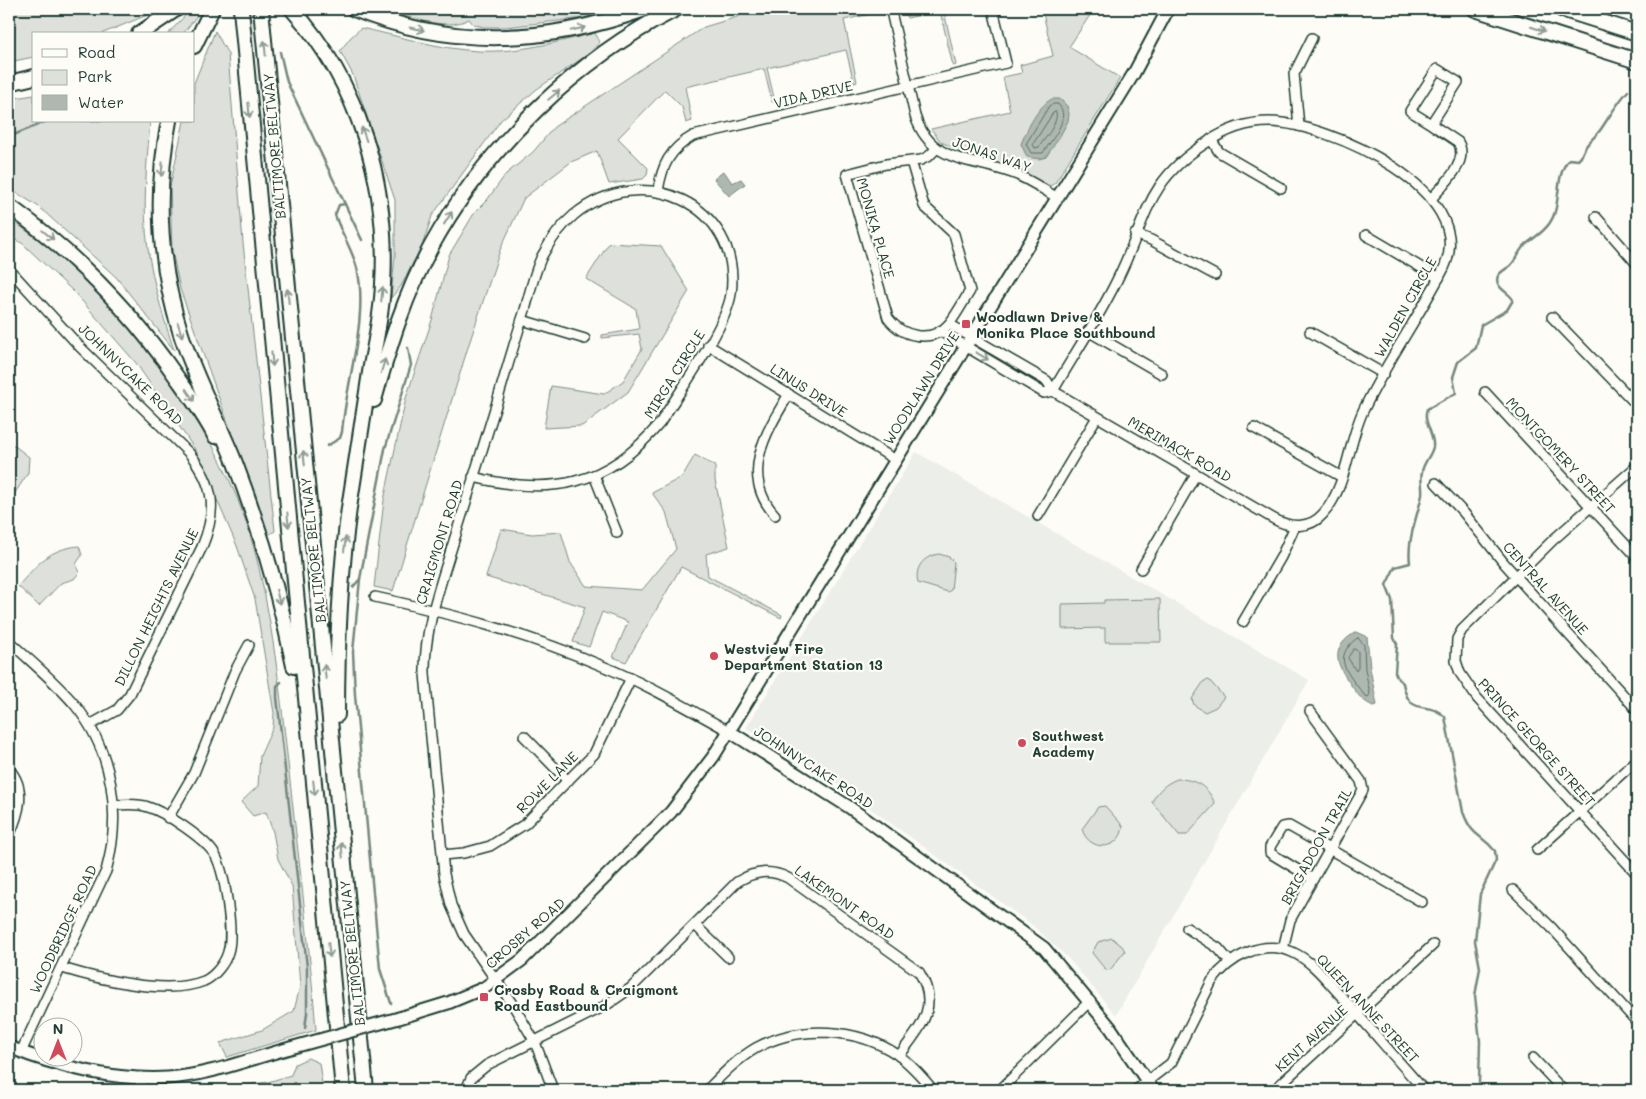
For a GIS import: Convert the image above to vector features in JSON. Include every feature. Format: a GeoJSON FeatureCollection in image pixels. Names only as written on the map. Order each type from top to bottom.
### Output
{"type":"FeatureCollection","features":[{"type":"Feature","properties":{"kind":"highway"},"geometry":{"type":"LineString","coordinates":[[142,32],[176,9]]}},
{"type":"Feature","properties":{"kind":"highway"},"geometry":{"type":"LineString","coordinates":[[195,44],[212,9]]}},
{"type":"Feature","properties":{"kind":"highway","name":"BALTIMORE BELTWAY"},"geometry":{"type":"LineString","coordinates":[[240,9],[343,1090]]}},
{"type":"Feature","properties":{"kind":"highway","name":"BALTIMORE BELTWAY"},"geometry":{"type":"LineString","coordinates":[[262,9],[366,1090]]}},
{"type":"Feature","properties":{"kind":"highway"},"geometry":{"type":"LineString","coordinates":[[292,9],[323,46],[338,73],[364,132],[372,160],[381,216],[383,284],[345,543],[340,607],[336,790]]}},
{"type":"Feature","properties":{"kind":"highway"},"geometry":{"type":"LineString","coordinates":[[354,9],[404,27],[490,38],[521,38],[564,32],[596,25],[645,9]]}},
{"type":"Feature","properties":{"kind":"highway"},"geometry":{"type":"LineString","coordinates":[[356,464],[383,368],[401,314],[431,246],[465,192],[511,135],[536,110],[604,54],[676,9]]}},
{"type":"Feature","properties":{"kind":"highway"},"geometry":{"type":"LineString","coordinates":[[1475,9],[1637,61]]}},
{"type":"Feature","properties":{"kind":"highway"},"geometry":{"type":"LineString","coordinates":[[1560,9],[1637,33]]}},
{"type":"Feature","properties":{"kind":"highway"},"geometry":{"type":"LineString","coordinates":[[9,83],[32,77]]}},
{"type":"Feature","properties":{"kind":"highway"},"geometry":{"type":"LineString","coordinates":[[169,122],[161,177],[160,210],[168,281],[181,336],[235,463],[266,550],[280,604],[309,740]]}},
{"type":"Feature","properties":{"kind":"highway"},"geometry":{"type":"LineString","coordinates":[[9,206],[53,240],[102,284],[156,346],[212,430],[248,501]]}},
{"type":"Feature","properties":{"kind":"main road","name":"WOODLAWN DRIVE"},"geometry":{"type":"LineString","coordinates":[[729,731],[894,459],[1134,73],[1168,9]]}},
{"type":"Feature","properties":{"kind":"main road","name":"CROSBY ROAD"},"geometry":{"type":"LineString","coordinates":[[9,1047],[96,1072],[168,1078],[216,1069],[448,1004],[484,988],[546,939],[671,812],[693,786],[729,731]]}},
{"type":"Feature","properties":{"kind":"main road","name":"JOHNNYCAKE ROAD"},"geometry":{"type":"LineString","coordinates":[[729,731],[828,792],[1025,933],[1053,958],[1090,1001],[1153,1090]]}},
{"type":"Feature","properties":{"kind":"street","name":"VIDA DRIVE"},"geometry":{"type":"LineString","coordinates":[[658,191],[660,177],[668,158],[679,146],[693,136],[1006,62],[993,9]]}},
{"type":"Feature","properties":{"kind":"street","name":"JONAS WAY"},"geometry":{"type":"LineString","coordinates":[[892,16],[919,127],[929,142],[950,156],[1010,172],[1056,197]]}},
{"type":"Feature","properties":{"kind":"street"},"geometry":{"type":"LineString","coordinates":[[1299,126],[1294,74],[1312,38]]}},
{"type":"Feature","properties":{"kind":"street"},"geometry":{"type":"LineString","coordinates":[[1431,124],[1458,82],[1436,68],[1410,111],[1458,142],[1461,154],[1458,166],[1431,199]]}},
{"type":"Feature","properties":{"kind":"street","name":"WALDEN CIRCLE"},"geometry":{"type":"LineString","coordinates":[[1053,391],[1119,277],[1146,207],[1163,181],[1182,161],[1211,139],[1251,123],[1276,123],[1299,126],[1320,132],[1377,158],[1401,174],[1431,199],[1445,219],[1450,238],[1448,258],[1439,278],[1360,418],[1342,477],[1332,500],[1323,514],[1307,524],[1295,526]]}},
{"type":"Feature","properties":{"kind":"street"},"geometry":{"type":"LineString","coordinates":[[1211,139],[1219,152],[1281,188]]}},
{"type":"Feature","properties":{"kind":"street","name":"MONIKA PLACE"},"geometry":{"type":"LineString","coordinates":[[937,148],[926,158],[886,164],[847,174],[888,318],[898,330],[913,336],[924,337],[945,327]]}},
{"type":"Feature","properties":{"kind":"street"},"geometry":{"type":"LineString","coordinates":[[911,161],[924,206],[954,234],[970,291],[945,327]]}},
{"type":"Feature","properties":{"kind":"street","name":"CRAIGMONT ROAD"},"geometry":{"type":"LineString","coordinates":[[552,1090],[535,1042],[456,919],[446,890],[425,674],[426,642],[433,610],[542,256],[560,229],[572,216],[602,197],[616,192],[658,191],[695,207],[714,226],[726,247],[732,286]]}},
{"type":"Feature","properties":{"kind":"street"},"geometry":{"type":"LineString","coordinates":[[1596,217],[1637,264]]}},
{"type":"Feature","properties":{"kind":"street"},"geometry":{"type":"LineString","coordinates":[[1135,234],[1151,240],[1215,275]]}},
{"type":"Feature","properties":{"kind":"street"},"geometry":{"type":"LineString","coordinates":[[1366,235],[1439,278]]}},
{"type":"Feature","properties":{"kind":"street","name":"JOHNNYCAKE ROAD"},"geometry":{"type":"LineString","coordinates":[[9,269],[86,352],[190,454],[206,480],[213,511]]}},
{"type":"Feature","properties":{"kind":"street","name":"MIRGA CIRCLE"},"geometry":{"type":"LineString","coordinates":[[473,477],[504,485],[537,487],[574,482],[594,475],[621,460],[649,437],[660,424],[727,311],[732,286]]}},
{"type":"Feature","properties":{"kind":"street"},"geometry":{"type":"LineString","coordinates":[[1552,317],[1637,405]]}},
{"type":"Feature","properties":{"kind":"street"},"geometry":{"type":"LineString","coordinates":[[522,320],[585,339]]}},
{"type":"Feature","properties":{"kind":"street","name":"MERIMACK ROAD"},"geometry":{"type":"LineString","coordinates":[[945,327],[968,341],[1047,381],[1053,391],[1279,522],[1295,526]]}},
{"type":"Feature","properties":{"kind":"street"},"geometry":{"type":"LineString","coordinates":[[1088,331],[1162,374]]}},
{"type":"Feature","properties":{"kind":"street"},"geometry":{"type":"LineString","coordinates":[[1310,332],[1384,374]]}},
{"type":"Feature","properties":{"kind":"street","name":"LINUS DRIVE"},"geometry":{"type":"LineString","coordinates":[[708,344],[894,459]]}},
{"type":"Feature","properties":{"kind":"street","name":"MONTGOMERY STREET"},"geometry":{"type":"LineString","coordinates":[[1485,392],[1637,558]]}},
{"type":"Feature","properties":{"kind":"street"},"geometry":{"type":"LineString","coordinates":[[775,515],[765,500],[762,491],[758,467],[759,456],[765,434],[789,394]]}},
{"type":"Feature","properties":{"kind":"street"},"geometry":{"type":"LineString","coordinates":[[1038,516],[1097,417]]}},
{"type":"Feature","properties":{"kind":"street"},"geometry":{"type":"LineString","coordinates":[[1254,428],[1342,477]]}},
{"type":"Feature","properties":{"kind":"street","name":"PRINCE GEORGE STREET"},"geometry":{"type":"LineString","coordinates":[[1637,466],[1592,508],[1553,540],[1518,577],[1462,630],[1457,639],[1456,661],[1460,673],[1477,698],[1637,874]]}},
{"type":"Feature","properties":{"kind":"street"},"geometry":{"type":"LineString","coordinates":[[1141,568],[1196,474]]}},
{"type":"Feature","properties":{"kind":"street"},"geometry":{"type":"LineString","coordinates":[[594,475],[617,533]]}},
{"type":"Feature","properties":{"kind":"street","name":"CENTRAL AVENUE"},"geometry":{"type":"LineString","coordinates":[[1436,484],[1637,710]]}},
{"type":"Feature","properties":{"kind":"street","name":"DILLON HEIGHTS AVENUE"},"geometry":{"type":"LineString","coordinates":[[90,726],[117,710],[130,694],[202,548],[211,523],[213,511]]}},
{"type":"Feature","properties":{"kind":"street"},"geometry":{"type":"LineString","coordinates":[[1243,622],[1282,558],[1295,526]]}},
{"type":"Feature","properties":{"kind":"street","name":"JOHNNYCAKE ROAD"},"geometry":{"type":"LineString","coordinates":[[376,597],[433,610],[519,634],[631,678],[729,731]]}},
{"type":"Feature","properties":{"kind":"street","name":"WOODBRIDGE ROAD"},"geometry":{"type":"LineString","coordinates":[[9,641],[62,690],[90,726],[107,767],[114,806],[113,838],[106,872],[21,1052]]}},
{"type":"Feature","properties":{"kind":"street"},"geometry":{"type":"LineString","coordinates":[[168,818],[194,773],[235,671],[249,644]]}},
{"type":"Feature","properties":{"kind":"street","name":"ROWE LANE"},"geometry":{"type":"LineString","coordinates":[[442,855],[477,850],[504,839],[525,824],[587,762],[599,745],[631,678]]}},
{"type":"Feature","properties":{"kind":"street","name":"BRIGADOON TRAIL"},"geometry":{"type":"LineString","coordinates":[[1283,949],[1290,920],[1362,795],[1363,785],[1310,711]]}},
{"type":"Feature","properties":{"kind":"street"},"geometry":{"type":"LineString","coordinates":[[524,736],[568,782]]}},
{"type":"Feature","properties":{"kind":"street"},"geometry":{"type":"LineString","coordinates":[[1538,850],[1637,760]]}},
{"type":"Feature","properties":{"kind":"street"},"geometry":{"type":"LineString","coordinates":[[9,768],[16,779],[20,800],[16,820],[9,836]]}},
{"type":"Feature","properties":{"kind":"street"},"geometry":{"type":"LineString","coordinates":[[62,968],[106,980],[155,985],[194,984],[205,980],[225,960],[230,943],[225,884],[219,862],[207,845],[147,806],[114,806]]}},
{"type":"Feature","properties":{"kind":"street"},"geometry":{"type":"LineString","coordinates":[[1313,879],[1270,854],[1270,848],[1280,829],[1289,826],[1422,902]]}},
{"type":"Feature","properties":{"kind":"street","name":"LAKEMONT ROAD"},"geometry":{"type":"LineString","coordinates":[[466,1090],[478,1071],[620,997],[745,876],[763,871],[780,874],[788,878],[910,965],[924,981],[929,999],[927,1015],[899,1056]]}},
{"type":"Feature","properties":{"kind":"street"},"geometry":{"type":"LineString","coordinates":[[1513,890],[1551,927],[1637,1022]]}},
{"type":"Feature","properties":{"kind":"street"},"geometry":{"type":"LineString","coordinates":[[695,925],[728,957]]}},
{"type":"Feature","properties":{"kind":"street"},"geometry":{"type":"LineString","coordinates":[[1187,928],[1218,948],[1230,962]]}},
{"type":"Feature","properties":{"kind":"street","name":"KENT AVENUE"},"geometry":{"type":"LineString","coordinates":[[1280,1088],[1433,946]]}},
{"type":"Feature","properties":{"kind":"street"},"geometry":{"type":"LineString","coordinates":[[1136,1090],[1146,1080],[1171,1063],[1212,981],[1230,962],[1256,950],[1283,949]]}},
{"type":"Feature","properties":{"kind":"street","name":"QUEEN ANNE STREET"},"geometry":{"type":"LineString","coordinates":[[1283,949],[1293,952],[1316,969],[1424,1090]]}},
{"type":"Feature","properties":{"kind":"street"},"geometry":{"type":"LineString","coordinates":[[1000,1090],[1090,1001]]}},
{"type":"Feature","properties":{"kind":"street"},"geometry":{"type":"LineString","coordinates":[[707,1090],[728,1069],[756,1048],[770,1042],[801,1034],[818,1032],[855,1036],[899,1056],[933,1090]]}},
{"type":"Feature","properties":{"kind":"street"},"geometry":{"type":"LineString","coordinates":[[1533,1058],[1563,1090]]}},
{"type":"Feature","properties":{"kind":"street"},"geometry":{"type":"LineString","coordinates":[[140,1090],[141,1077]]}},
{"type":"Feature","properties":{"kind":"shaded area","name":"Southwest Academy"},"geometry":{"type":"Polygon","coordinates":[[[916,452],[1309,680],[1116,1015],[1067,957],[1031,924],[835,783],[746,728],[916,452]]]}},
{"type":"Feature","properties":{"kind":"green space"},"geometry":{"type":"Polygon","coordinates":[[[9,9],[162,9],[106,32],[32,32],[32,57],[9,62],[9,9]]]}},
{"type":"Feature","properties":{"kind":"green space"},"geometry":{"type":"Polygon","coordinates":[[[191,9],[202,9],[185,32],[170,32],[191,9]]]}},
{"type":"Feature","properties":{"kind":"green space"},"geometry":{"type":"Polygon","coordinates":[[[382,9],[609,9],[584,18],[505,27],[483,27],[473,24],[469,19],[460,23],[449,24],[426,22],[382,9]]]}},
{"type":"Feature","properties":{"kind":"green space"},"geometry":{"type":"Polygon","coordinates":[[[753,9],[893,9],[844,20],[857,82],[854,83],[846,50],[767,68],[775,102],[772,102],[764,69],[685,87],[692,121],[686,123],[682,107],[665,90],[618,138],[648,168],[647,175],[643,179],[609,184],[597,151],[571,162],[524,198],[500,250],[393,591],[374,587],[384,500],[406,398],[432,320],[449,255],[475,212],[487,200],[506,174],[533,152],[554,127],[704,27],[737,17],[753,9]]]}},
{"type":"Feature","properties":{"kind":"green space"},"geometry":{"type":"Polygon","coordinates":[[[904,9],[950,9],[944,11],[956,65],[953,66],[940,11],[907,18],[904,9]]]}},
{"type":"Feature","properties":{"kind":"green space"},"geometry":{"type":"Polygon","coordinates":[[[1042,9],[1094,9],[1069,47],[1120,78],[1055,183],[1050,186],[1017,169],[958,153],[961,151],[941,142],[931,129],[1010,111],[1003,77],[1022,73],[1020,65],[1053,56],[1042,9]]]}},
{"type":"Feature","properties":{"kind":"green space"},"geometry":{"type":"Polygon","coordinates":[[[361,28],[434,45],[478,51],[523,49],[595,33],[600,42],[590,53],[537,89],[501,120],[432,216],[422,246],[401,286],[391,298],[395,255],[395,200],[353,75],[340,51],[361,28]]]}},
{"type":"Feature","properties":{"kind":"green space"},"geometry":{"type":"Polygon","coordinates":[[[215,31],[228,54],[243,243],[275,531],[268,535],[180,289],[172,251],[170,187],[184,122],[195,122],[195,81],[215,31]]]}},
{"type":"Feature","properties":{"kind":"green space"},"geometry":{"type":"Polygon","coordinates":[[[32,95],[32,122],[150,122],[146,185],[146,233],[150,262],[162,313],[174,350],[116,277],[39,207],[9,188],[9,99],[32,95]]]}},
{"type":"Feature","properties":{"kind":"green space"},"geometry":{"type":"Polygon","coordinates":[[[9,218],[87,280],[123,317],[147,346],[193,411],[213,446],[230,481],[244,517],[262,581],[277,671],[305,910],[316,1030],[227,1057],[220,1043],[262,1030],[294,1011],[300,986],[292,886],[278,859],[273,832],[266,812],[253,816],[241,802],[258,786],[260,756],[273,727],[274,713],[255,599],[237,546],[196,451],[136,363],[75,293],[22,243],[9,237],[9,218]]]}},
{"type":"Feature","properties":{"kind":"green space"},"geometry":{"type":"Polygon","coordinates":[[[609,243],[661,246],[689,291],[628,392],[582,426],[544,428],[551,386],[604,394],[623,381],[642,349],[639,334],[602,338],[602,335],[639,329],[636,309],[586,279],[609,243]]]}},
{"type":"Feature","properties":{"kind":"green space"},"geometry":{"type":"Polygon","coordinates":[[[11,443],[29,457],[28,473],[9,502],[9,444],[11,443]]]}},
{"type":"Feature","properties":{"kind":"green space"},"geometry":{"type":"Polygon","coordinates":[[[695,455],[715,466],[715,480],[729,547],[706,554],[708,576],[782,615],[781,618],[681,567],[626,662],[613,657],[628,622],[602,612],[589,647],[573,642],[585,607],[486,577],[501,529],[532,534],[561,532],[570,562],[586,586],[642,590],[676,549],[666,512],[652,493],[682,477],[695,455]]]}},
{"type":"Feature","properties":{"kind":"green space"},"geometry":{"type":"Polygon","coordinates":[[[79,546],[82,555],[76,564],[79,573],[74,579],[61,583],[39,606],[18,586],[38,564],[51,554],[59,550],[79,546]]]}},
{"type":"Feature","properties":{"kind":"green space"},"geometry":{"type":"Polygon","coordinates":[[[939,554],[949,557],[954,562],[951,590],[948,592],[918,583],[917,572],[921,563],[929,557],[939,554]]]}},
{"type":"Feature","properties":{"kind":"green space"},"geometry":{"type":"Polygon","coordinates":[[[1160,599],[1161,642],[1105,642],[1105,628],[1062,629],[1062,604],[1104,603],[1104,600],[1160,599]]]}},
{"type":"Feature","properties":{"kind":"green space"},"geometry":{"type":"Polygon","coordinates":[[[1209,680],[1224,697],[1216,707],[1205,712],[1194,705],[1192,699],[1204,681],[1209,680]]]}},
{"type":"Feature","properties":{"kind":"green space"},"geometry":{"type":"Polygon","coordinates":[[[1177,779],[1190,780],[1205,788],[1215,804],[1187,835],[1179,835],[1152,802],[1162,788],[1177,779]]]}},
{"type":"Feature","properties":{"kind":"green space"},"geometry":{"type":"Polygon","coordinates":[[[1105,806],[1123,826],[1117,840],[1104,846],[1091,842],[1082,829],[1098,807],[1105,806]]]}},
{"type":"Feature","properties":{"kind":"green space"},"geometry":{"type":"Polygon","coordinates":[[[1112,938],[1125,951],[1110,970],[1105,969],[1092,953],[1098,942],[1112,938]]]}},
{"type":"Feature","properties":{"kind":"green space"},"geometry":{"type":"Polygon","coordinates":[[[308,1058],[319,1063],[323,1090],[206,1090],[268,1082],[291,1075],[295,1064],[308,1058]]]}},
{"type":"Feature","properties":{"kind":"water"},"geometry":{"type":"Polygon","coordinates":[[[1052,99],[1060,99],[1067,106],[1068,121],[1046,157],[1039,159],[1027,157],[1021,144],[1023,138],[1038,112],[1052,99]]]}},
{"type":"Feature","properties":{"kind":"water"},"geometry":{"type":"Polygon","coordinates":[[[724,171],[732,183],[741,179],[745,184],[729,196],[714,179],[724,171]]]}},
{"type":"Feature","properties":{"kind":"water"},"geometry":{"type":"Polygon","coordinates":[[[1356,632],[1367,637],[1370,668],[1377,705],[1373,706],[1360,697],[1339,663],[1339,650],[1342,644],[1356,632]]]}},
{"type":"Feature","properties":{"kind":"waterway"},"geometry":{"type":"LineString","coordinates":[[280,52],[287,82],[362,240]]}},
{"type":"Feature","properties":{"kind":"waterway"},"geometry":{"type":"LineString","coordinates":[[1479,1082],[1480,1041],[1475,996],[1480,968],[1475,941],[1480,894],[1496,860],[1495,851],[1470,827],[1463,812],[1445,717],[1432,709],[1414,705],[1395,672],[1397,644],[1394,638],[1392,600],[1386,585],[1395,567],[1410,563],[1411,537],[1422,495],[1421,475],[1433,447],[1426,419],[1427,409],[1456,393],[1453,377],[1458,362],[1476,348],[1481,325],[1507,310],[1513,300],[1498,284],[1498,276],[1512,264],[1523,247],[1549,224],[1556,208],[1559,183],[1564,166],[1569,159],[1578,160],[1581,157],[1583,151],[1628,91]]}},
{"type":"Feature","properties":{"kind":"waterway"},"geometry":{"type":"LineString","coordinates":[[9,137],[45,122]]}},
{"type":"Feature","properties":{"kind":"waterway"},"geometry":{"type":"LineString","coordinates":[[327,446],[340,438],[342,432],[359,328],[360,287],[357,268],[335,215],[339,205],[345,204]]}},
{"type":"Feature","properties":{"kind":"waterway"},"geometry":{"type":"LineString","coordinates":[[353,587],[360,579],[385,449],[411,365],[408,348]]}},
{"type":"Feature","properties":{"kind":"waterway"},"geometry":{"type":"LineString","coordinates":[[360,579],[353,652],[355,695],[380,969],[391,1003]]}},
{"type":"Feature","properties":{"kind":"waterway"},"geometry":{"type":"LineString","coordinates":[[281,682],[277,686],[277,697],[307,967],[307,1013],[305,1028]]}},
{"type":"Feature","properties":{"kind":"waterway"},"geometry":{"type":"LineString","coordinates":[[293,1090],[294,1083]]}},
{"type":"Feature","properties":{"kind":"waterway"},"geometry":{"type":"LineString","coordinates":[[294,1086],[301,1090]]}},
{"type":"Feature","properties":{"kind":"place","name":"Woodlawn Drive & Monika Place Southbound"},"geometry":{"type":"Point","coordinates":[966,324]}},
{"type":"Feature","properties":{"kind":"place","name":"Westview Fire Department Station 13"},"geometry":{"type":"Point","coordinates":[714,656]}},
{"type":"Feature","properties":{"kind":"place","name":"Southwest Academy"},"geometry":{"type":"Point","coordinates":[1022,743]}},
{"type":"Feature","properties":{"kind":"place","name":"Crosby Road & Craigmont Road Eastbound"},"geometry":{"type":"Point","coordinates":[484,997]}}]}
